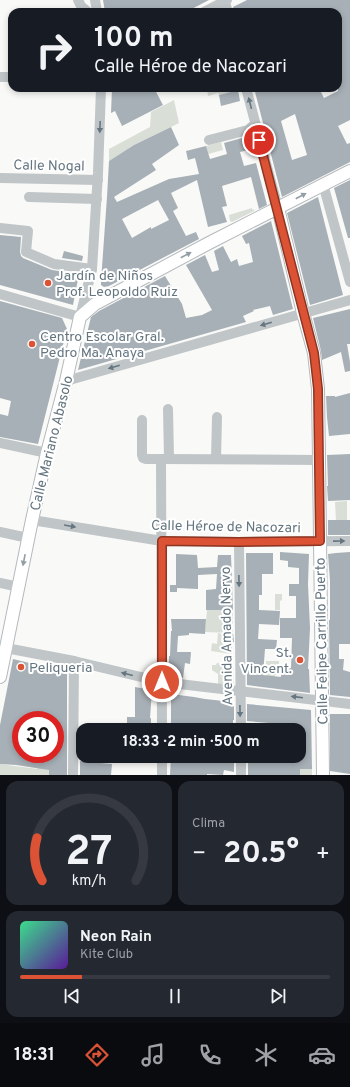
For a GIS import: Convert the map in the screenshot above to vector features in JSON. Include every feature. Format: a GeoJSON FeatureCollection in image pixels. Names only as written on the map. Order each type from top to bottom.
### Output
{"type":"FeatureCollection","features":[{"type":"Feature","properties":{"kind":"main road"},"geometry":{"type":"LineString","coordinates":[[80,317],[94,304],[350,171]]}},
{"type":"Feature","properties":{"kind":"main road","name":"Calle Felipe Carrillo Puerto"},"geometry":{"type":"LineString","coordinates":[[278,208],[314,353],[318,389],[323,775]]}},
{"type":"Feature","properties":{"kind":"main road","name":"Calle Mariano Abasolo"},"geometry":{"type":"LineString","coordinates":[[0,677],[32,520],[80,317]]}},
{"type":"Feature","properties":{"kind":"street"},"geometry":{"type":"LineString","coordinates":[[211,8],[225,0]]}},
{"type":"Feature","properties":{"kind":"street","name":"Calle Mariano Abasolo"},"geometry":{"type":"LineString","coordinates":[[80,317],[92,270],[98,180],[101,92]]}},
{"type":"Feature","properties":{"kind":"street"},"geometry":{"type":"LineString","coordinates":[[247,92],[278,208]]}},
{"type":"Feature","properties":{"kind":"street"},"geometry":{"type":"LineString","coordinates":[[209,140],[248,130],[255,124]]}},
{"type":"Feature","properties":{"kind":"street","name":"Calle Nogal"},"geometry":{"type":"LineString","coordinates":[[0,178],[98,180]]}},
{"type":"Feature","properties":{"kind":"street"},"geometry":{"type":"LineString","coordinates":[[324,184],[350,282]]}},
{"type":"Feature","properties":{"kind":"street"},"geometry":{"type":"LineString","coordinates":[[29,197],[97,199]]}},
{"type":"Feature","properties":{"kind":"street"},"geometry":{"type":"LineString","coordinates":[[0,228],[28,231],[26,252],[54,264],[92,270]]}},
{"type":"Feature","properties":{"kind":"street"},"geometry":{"type":"LineString","coordinates":[[0,294],[80,317]]}},
{"type":"Feature","properties":{"kind":"street"},"geometry":{"type":"LineString","coordinates":[[66,381],[350,300]]}},
{"type":"Feature","properties":{"kind":"street"},"geometry":{"type":"LineString","coordinates":[[162,723],[162,541],[168,409]]}},
{"type":"Feature","properties":{"kind":"street"},"geometry":{"type":"LineString","coordinates":[[216,417],[216,459]]}},
{"type":"Feature","properties":{"kind":"street"},"geometry":{"type":"LineString","coordinates":[[142,420],[142,455],[143,458],[146,459],[319,460]]}},
{"type":"Feature","properties":{"kind":"street"},"geometry":{"type":"LineString","coordinates":[[0,443],[47,453]]}},
{"type":"Feature","properties":{"kind":"street","name":"Calle Héroe de Nacozari"},"geometry":{"type":"LineString","coordinates":[[32,520],[162,541],[350,541]]}},
{"type":"Feature","properties":{"kind":"street"},"geometry":{"type":"LineString","coordinates":[[0,532],[28,538]]}},
{"type":"Feature","properties":{"kind":"street","name":"Avenida Amado Nervo"},"geometry":{"type":"LineString","coordinates":[[238,542],[241,723]]}},
{"type":"Feature","properties":{"kind":"street"},"geometry":{"type":"LineString","coordinates":[[0,584],[18,587]]}},
{"type":"Feature","properties":{"kind":"street"},"geometry":{"type":"LineString","coordinates":[[6,648],[74,661],[162,682],[350,704]]}},
{"type":"Feature","properties":{"kind":"street"},"geometry":{"type":"LineString","coordinates":[[73,775],[74,661]]}},
{"type":"Feature","properties":{"kind":"street"},"geometry":{"type":"LineString","coordinates":[[162,763],[162,775]]}},
{"type":"Feature","properties":{"kind":"street"},"geometry":{"type":"LineString","coordinates":[[241,763],[241,775]]}},
{"type":"Feature","properties":{"kind":"shaded area"},"geometry":{"type":"Polygon","coordinates":[[[208,92],[230,92],[219,95],[218,93],[208,96],[208,92]]]}},
{"type":"Feature","properties":{"kind":"shaded area"},"geometry":{"type":"Polygon","coordinates":[[[174,100],[179,123],[134,145],[109,161],[109,149],[150,127],[151,112],[174,100]]]}},
{"type":"Feature","properties":{"kind":"shaded area"},"geometry":{"type":"Polygon","coordinates":[[[221,142],[223,150],[208,154],[206,146],[221,142]]]}},
{"type":"Feature","properties":{"kind":"shaded area"},"geometry":{"type":"Polygon","coordinates":[[[252,208],[254,211],[232,222],[230,221],[229,215],[252,208]]]}},
{"type":"Feature","properties":{"kind":"shaded area"},"geometry":{"type":"Polygon","coordinates":[[[347,501],[347,520],[336,521],[335,502],[347,501]]]}},
{"type":"Feature","properties":{"kind":"shaded area"},"geometry":{"type":"Polygon","coordinates":[[[275,594],[282,594],[280,610],[275,610],[275,594]]]}},
{"type":"Feature","properties":{"kind":"shaded area"},"geometry":{"type":"Polygon","coordinates":[[[207,610],[233,610],[233,633],[205,632],[207,610]]]}},
{"type":"Feature","properties":{"kind":"shaded area"},"geometry":{"type":"Polygon","coordinates":[[[218,633],[222,634],[221,642],[224,642],[224,646],[232,647],[232,654],[211,651],[212,643],[217,644],[218,633]]]}},
{"type":"Feature","properties":{"kind":"shaded area"},"geometry":{"type":"Polygon","coordinates":[[[266,661],[279,661],[279,675],[275,675],[275,678],[266,678],[266,661]]]}},
{"type":"Feature","properties":{"kind":"shaded area"},"geometry":{"type":"Polygon","coordinates":[[[217,663],[233,666],[234,685],[218,685],[218,674],[212,670],[212,665],[216,665],[217,663]]]}},
{"type":"Feature","properties":{"kind":"shaded area"},"geometry":{"type":"Polygon","coordinates":[[[38,763],[49,763],[49,775],[0,775],[0,764],[37,769],[38,763]]]}},
{"type":"Feature","properties":{"kind":"shaded area"},"geometry":{"type":"Polygon","coordinates":[[[300,769],[312,769],[312,775],[300,775],[300,769]]]}},
{"type":"Feature","properties":{"kind":"building"},"geometry":{"type":"Polygon","coordinates":[[[103,0],[209,0],[194,8],[104,8],[103,0]]]}},
{"type":"Feature","properties":{"kind":"building"},"geometry":{"type":"Polygon","coordinates":[[[247,0],[350,0],[350,120],[338,126],[347,144],[350,143],[350,162],[282,197],[255,92],[321,92],[324,98],[336,92],[342,92],[342,8],[233,8],[247,0]],[[295,114],[281,121],[292,160],[307,155],[295,114]]]}},
{"type":"Feature","properties":{"kind":"building"},"geometry":{"type":"Polygon","coordinates":[[[112,92],[156,92],[163,105],[122,126],[115,111],[111,113],[112,92]]]}},
{"type":"Feature","properties":{"kind":"building"},"geometry":{"type":"Polygon","coordinates":[[[230,92],[238,92],[240,101],[221,106],[219,95],[230,92]]]}},
{"type":"Feature","properties":{"kind":"building"},"geometry":{"type":"Polygon","coordinates":[[[171,127],[179,145],[152,164],[156,170],[114,197],[117,202],[169,179],[199,174],[195,158],[188,160],[186,151],[206,146],[210,159],[227,154],[224,143],[249,136],[252,149],[240,152],[244,166],[256,163],[267,205],[259,209],[251,177],[222,186],[227,206],[222,207],[227,222],[208,227],[197,180],[171,193],[178,208],[173,211],[186,236],[196,232],[199,239],[109,286],[104,287],[101,285],[101,281],[109,161],[134,145],[171,127]],[[158,200],[122,219],[132,238],[151,227],[151,229],[169,220],[158,200]]]}},
{"type":"Feature","properties":{"kind":"building"},"geometry":{"type":"Polygon","coordinates":[[[350,180],[350,238],[348,238],[334,188],[350,180]]]}},
{"type":"Feature","properties":{"kind":"building"},"geometry":{"type":"Polygon","coordinates":[[[318,197],[343,295],[310,305],[287,213],[318,197]]]}},
{"type":"Feature","properties":{"kind":"building"},"geometry":{"type":"Polygon","coordinates":[[[271,221],[293,309],[273,315],[270,306],[253,310],[254,311],[243,316],[246,322],[78,370],[91,317],[99,311],[165,276],[182,304],[186,318],[202,315],[212,310],[186,265],[205,255],[212,272],[219,270],[214,251],[223,246],[231,262],[237,259],[239,266],[253,262],[249,243],[246,244],[242,236],[271,221]]]}},
{"type":"Feature","properties":{"kind":"building","name":"Jardín de Niños Prof. Leopoldo Ruiz"},"geometry":{"type":"Polygon","coordinates":[[[0,235],[21,237],[20,252],[23,258],[52,270],[79,274],[73,305],[0,285],[0,235]]]}},
{"type":"Feature","properties":{"kind":"building"},"geometry":{"type":"Polygon","coordinates":[[[64,251],[83,256],[82,261],[62,258],[64,251]]]}},
{"type":"Feature","properties":{"kind":"building"},"geometry":{"type":"Polygon","coordinates":[[[0,301],[62,318],[67,329],[38,444],[0,437],[0,414],[8,416],[11,401],[0,398],[0,301]]]}},
{"type":"Feature","properties":{"kind":"building"},"geometry":{"type":"Polygon","coordinates":[[[350,309],[350,344],[347,344],[350,371],[345,372],[341,352],[322,360],[313,318],[350,309]]]}},
{"type":"Feature","properties":{"kind":"building"},"geometry":{"type":"Polygon","coordinates":[[[350,393],[350,434],[329,436],[326,396],[335,397],[350,393]]]}},
{"type":"Feature","properties":{"kind":"building"},"geometry":{"type":"Polygon","coordinates":[[[350,454],[350,500],[328,501],[327,455],[350,454]]]}},
{"type":"Feature","properties":{"kind":"building"},"geometry":{"type":"Polygon","coordinates":[[[328,520],[350,520],[350,535],[328,535],[328,520]]]}},
{"type":"Feature","properties":{"kind":"building"},"geometry":{"type":"Polygon","coordinates":[[[280,552],[309,554],[308,584],[310,628],[308,669],[310,693],[247,685],[246,553],[273,553],[273,574],[262,574],[262,595],[259,595],[259,610],[280,611],[279,625],[259,624],[258,639],[277,640],[276,649],[265,649],[263,675],[281,677],[281,667],[291,668],[292,638],[280,638],[280,618],[296,618],[296,596],[289,596],[289,584],[299,584],[299,568],[288,567],[288,561],[280,560],[280,552]]]}},
{"type":"Feature","properties":{"kind":"building"},"geometry":{"type":"Polygon","coordinates":[[[350,552],[350,644],[339,644],[339,659],[344,659],[343,670],[350,672],[350,697],[330,695],[330,581],[328,554],[350,552]]]}},
{"type":"Feature","properties":{"kind":"building"},"geometry":{"type":"Polygon","coordinates":[[[176,554],[197,555],[198,568],[217,567],[218,555],[231,555],[233,610],[206,610],[206,590],[216,589],[217,574],[198,575],[198,589],[177,588],[177,592],[170,592],[170,585],[176,585],[176,554]]]}},
{"type":"Feature","properties":{"kind":"building"},"geometry":{"type":"Polygon","coordinates":[[[171,619],[206,619],[205,634],[189,633],[189,635],[178,636],[177,652],[191,652],[190,664],[185,663],[183,678],[169,676],[169,656],[172,631],[171,619]]]}},
{"type":"Feature","properties":{"kind":"building"},"geometry":{"type":"Polygon","coordinates":[[[233,633],[234,642],[225,642],[224,634],[233,633]]]}},
{"type":"Feature","properties":{"kind":"building"},"geometry":{"type":"Polygon","coordinates":[[[13,659],[67,672],[67,775],[49,775],[49,770],[0,764],[0,725],[13,659]]]}},
{"type":"Feature","properties":{"kind":"building"},"geometry":{"type":"Polygon","coordinates":[[[135,687],[152,690],[151,723],[127,723],[127,717],[135,717],[135,687]]]}},
{"type":"Feature","properties":{"kind":"building"},"geometry":{"type":"Polygon","coordinates":[[[171,694],[234,703],[233,723],[171,723],[171,694]]]}},
{"type":"Feature","properties":{"kind":"building"},"geometry":{"type":"Polygon","coordinates":[[[247,704],[311,710],[312,769],[300,769],[300,775],[248,775],[248,763],[306,763],[306,723],[269,723],[247,721],[247,704]]]}},
{"type":"Feature","properties":{"kind":"building"},"geometry":{"type":"Polygon","coordinates":[[[330,714],[350,714],[350,774],[330,771],[330,714]]]}},
{"type":"Feature","properties":{"kind":"building"},"geometry":{"type":"Polygon","coordinates":[[[80,763],[112,764],[111,775],[80,775],[80,763]]]}},
{"type":"Feature","properties":{"kind":"building"},"geometry":{"type":"Polygon","coordinates":[[[171,763],[234,763],[234,772],[224,770],[223,775],[170,775],[171,763]]]}},
{"type":"Feature","properties":{"kind":"place","name":"Jardín de Niños Prof. Leopoldo Ruiz"},"geometry":{"type":"Point","coordinates":[48,283]}},
{"type":"Feature","properties":{"kind":"place","name":"Centro Escolar Gral. Pedro Ma. Anaya"},"geometry":{"type":"Point","coordinates":[32,344]}},
{"type":"Feature","properties":{"kind":"place","name":"St. Vincent."},"geometry":{"type":"Point","coordinates":[300,660]}},
{"type":"Feature","properties":{"kind":"place","name":"Peliqueria"},"geometry":{"type":"Point","coordinates":[21,667]}},
{"type":"Feature","properties":{"kind":"route"},"geometry":{"type":"LineString","coordinates":[[162,682],[162,541],[320,541],[318,389],[314,353],[278,208],[259,140]]}}]}
